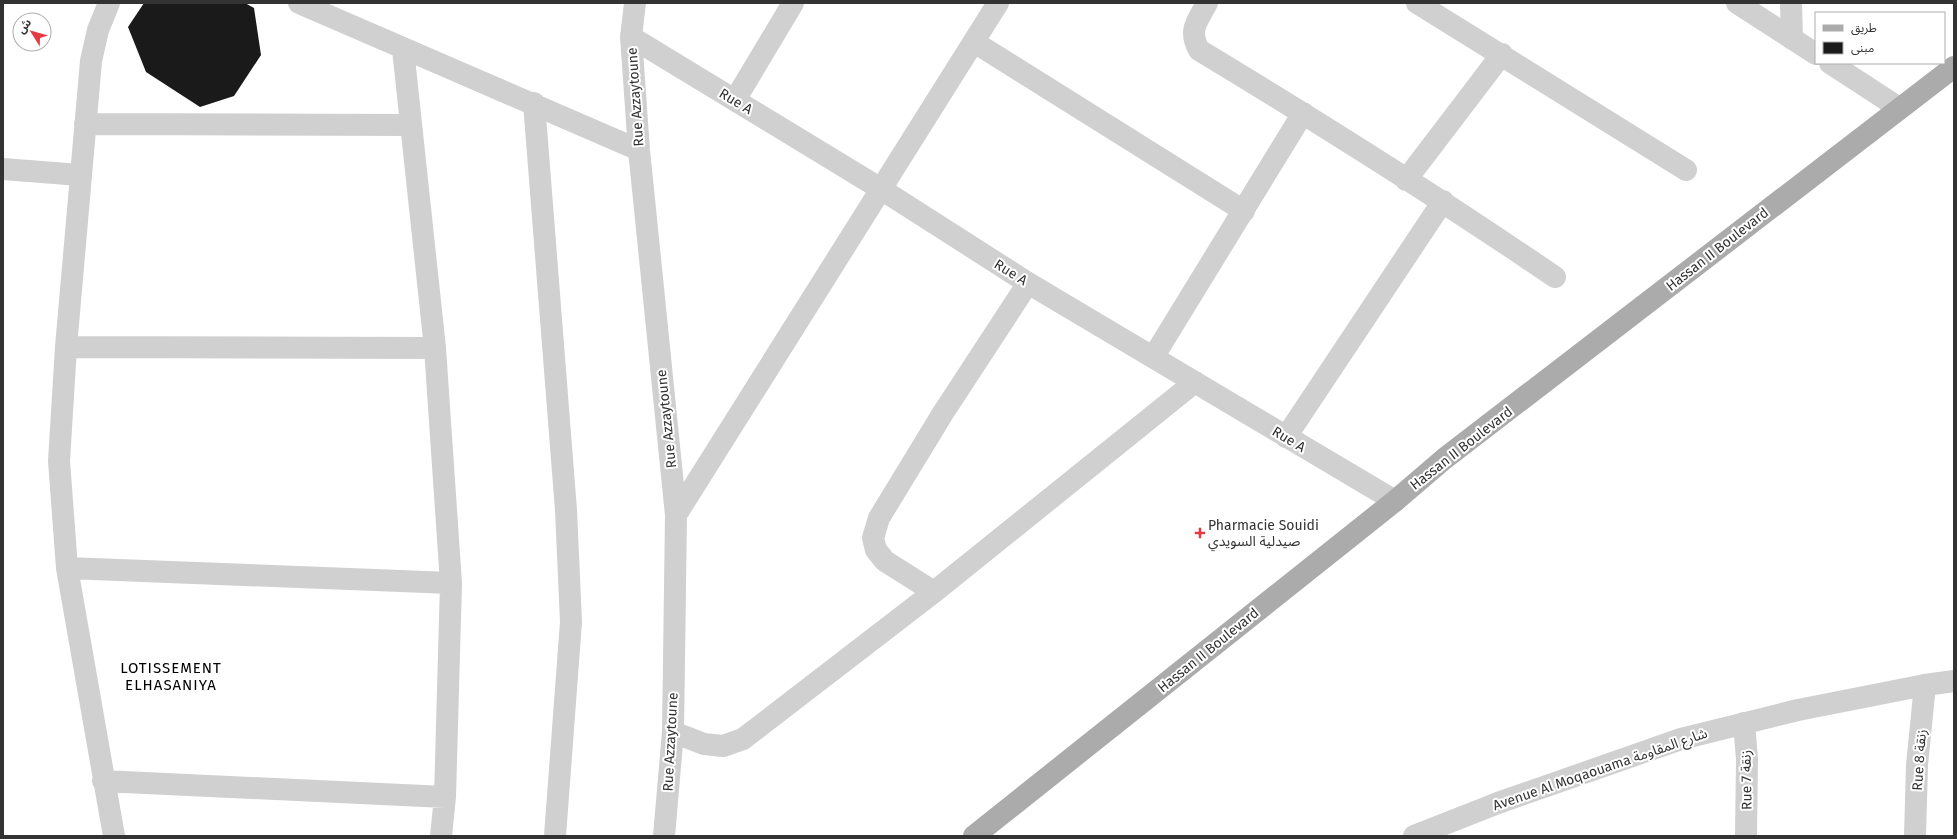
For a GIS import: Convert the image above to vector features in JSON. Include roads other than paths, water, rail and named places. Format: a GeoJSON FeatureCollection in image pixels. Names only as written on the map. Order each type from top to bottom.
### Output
{"type":"FeatureCollection","features":[{"type":"Feature","properties":{"kind":"main road","name":"Hassan II Boulevard"},"geometry":{"type":"LineString","coordinates":[[974,836],[1395,501],[1444,459],[1954,66]]}},
{"type":"Feature","properties":{"kind":"street"},"geometry":{"type":"LineString","coordinates":[[110,3],[98,30],[94,46],[85,124],[66,347],[59,461],[67,568],[103,781],[114,836]]}},
{"type":"Feature","properties":{"kind":"street"},"geometry":{"type":"LineString","coordinates":[[299,3],[403,49],[534,103],[638,150]]}},
{"type":"Feature","properties":{"kind":"street","name":"Rue Azzaytoune"},"geometry":{"type":"LineString","coordinates":[[635,3],[631,37],[638,150],[676,515],[673,732],[664,836]]}},
{"type":"Feature","properties":{"kind":"street"},"geometry":{"type":"LineString","coordinates":[[735,100],[793,3]]}},
{"type":"Feature","properties":{"kind":"street"},"geometry":{"type":"LineString","coordinates":[[676,515],[998,3]]}},
{"type":"Feature","properties":{"kind":"street"},"geometry":{"type":"LineString","coordinates":[[1207,3],[1193,30],[1195,43],[1199,50],[1303,113],[1406,180],[1443,201],[1555,277]]}},
{"type":"Feature","properties":{"kind":"street"},"geometry":{"type":"LineString","coordinates":[[1417,3],[1502,54],[1686,170]]}},
{"type":"Feature","properties":{"kind":"street"},"geometry":{"type":"LineString","coordinates":[[1737,3],[1815,53]]}},
{"type":"Feature","properties":{"kind":"street"},"geometry":{"type":"LineString","coordinates":[[1791,3],[1792,39]]}},
{"type":"Feature","properties":{"kind":"street","name":"Rue A"},"geometry":{"type":"LineString","coordinates":[[631,37],[881,189],[1028,282],[1395,501]]}},
{"type":"Feature","properties":{"kind":"street"},"geometry":{"type":"LineString","coordinates":[[974,42],[1244,211]]}},
{"type":"Feature","properties":{"kind":"street"},"geometry":{"type":"LineString","coordinates":[[403,49],[435,348],[451,583],[445,797],[441,836]]}},
{"type":"Feature","properties":{"kind":"street"},"geometry":{"type":"LineString","coordinates":[[1406,180],[1502,54]]}},
{"type":"Feature","properties":{"kind":"street"},"geometry":{"type":"LineString","coordinates":[[1832,64],[1899,108]]}},
{"type":"Feature","properties":{"kind":"street"},"geometry":{"type":"LineString","coordinates":[[534,103],[566,510],[571,622],[555,836]]}},
{"type":"Feature","properties":{"kind":"street"},"geometry":{"type":"LineString","coordinates":[[1154,356],[1303,113]]}},
{"type":"Feature","properties":{"kind":"street"},"geometry":{"type":"LineString","coordinates":[[85,124],[411,125]]}},
{"type":"Feature","properties":{"kind":"street"},"geometry":{"type":"LineString","coordinates":[[3,169],[80,175]]}},
{"type":"Feature","properties":{"kind":"street"},"geometry":{"type":"LineString","coordinates":[[1286,437],[1443,201]]}},
{"type":"Feature","properties":{"kind":"street"},"geometry":{"type":"LineString","coordinates":[[934,592],[885,561],[876,550],[873,538],[879,518],[943,413],[1028,282]]}},
{"type":"Feature","properties":{"kind":"street"},"geometry":{"type":"LineString","coordinates":[[66,347],[435,348]]}},
{"type":"Feature","properties":{"kind":"street"},"geometry":{"type":"LineString","coordinates":[[673,732],[704,744],[723,746],[743,739],[934,592],[1195,382]]}},
{"type":"Feature","properties":{"kind":"street"},"geometry":{"type":"LineString","coordinates":[[67,568],[451,583]]}},
{"type":"Feature","properties":{"kind":"street","name":"Avenue Al Moqaouama شارع المقاومة"},"geometry":{"type":"LineString","coordinates":[[1414,836],[1498,803],[1681,739],[1798,710],[1925,685],[1954,681]]}},
{"type":"Feature","properties":{"kind":"street","name":"Rue 8 زنقة"},"geometry":{"type":"LineString","coordinates":[[1915,836],[1917,765],[1925,685]]}},
{"type":"Feature","properties":{"kind":"street","name":"Rue 7 زنقة"},"geometry":{"type":"LineString","coordinates":[[1744,723],[1748,759],[1746,836]]}},
{"type":"Feature","properties":{"kind":"street"},"geometry":{"type":"LineString","coordinates":[[103,781],[445,797]]}},
{"type":"Feature","properties":{"kind":"place","name":"Pharmacie Souidi صيدلية السويدي"},"geometry":{"type":"Point","coordinates":[1200,533]}},
{"type":"Feature","properties":{"kind":"district","name":"LOTISSEMENT ELHASANIYA"},"geometry":{"type":"Point","coordinates":[171,676]}}]}
